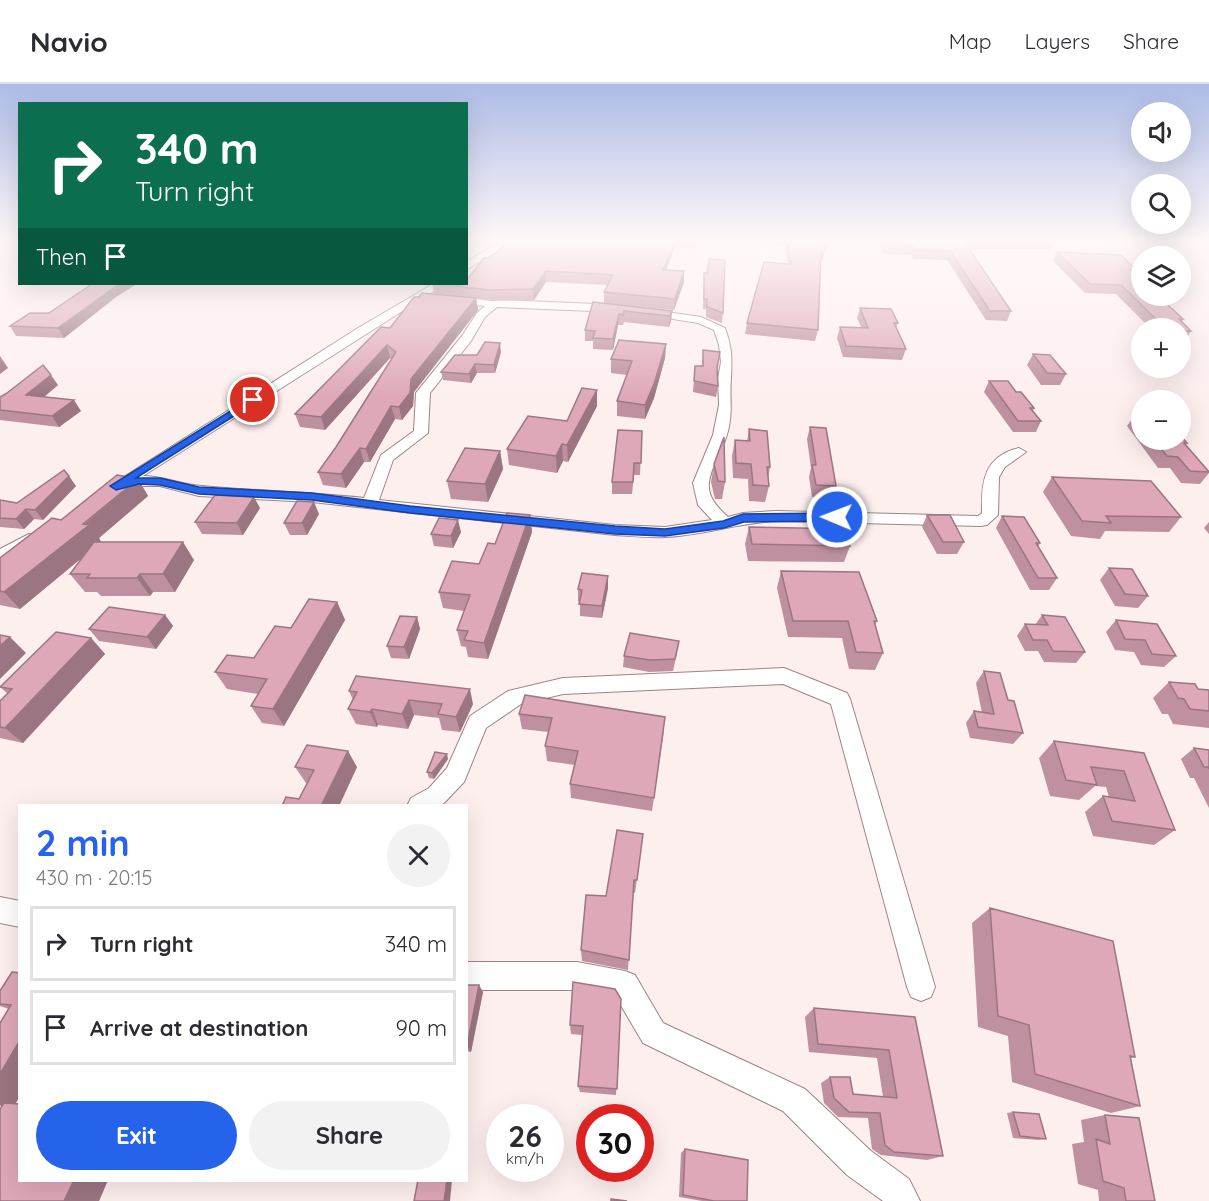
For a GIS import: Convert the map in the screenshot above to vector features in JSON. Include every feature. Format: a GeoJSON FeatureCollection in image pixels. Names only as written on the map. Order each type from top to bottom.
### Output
{"type":"FeatureCollection","features":[{"type":"Feature","properties":{"kind":"street"},"geometry":{"type":"LineString","coordinates":[[427,292],[362,330],[111,490],[139,481],[160,481],[199,490],[312,497],[615,530],[665,532],[724,525],[743,518],[776,516],[981,521],[990,515],[989,478],[1001,460],[1019,452]]}},
{"type":"Feature","properties":{"kind":"street"},"geometry":{"type":"LineString","coordinates":[[417,298],[492,306],[568,305],[628,310],[693,318],[719,328],[726,354],[724,379],[726,405],[720,435],[701,483],[706,505],[724,525]]}},
{"type":"Feature","properties":{"kind":"street"},"geometry":{"type":"LineString","coordinates":[[370,503],[386,458],[421,433],[423,393],[467,338],[481,315],[492,306]]}},
{"type":"Feature","properties":{"kind":"street"},"geometry":{"type":"LineString","coordinates":[[0,557],[39,534]]}},
{"type":"Feature","properties":{"kind":"street"},"geometry":{"type":"LineString","coordinates":[[422,804],[436,795],[456,775],[478,722],[516,696],[563,686],[784,676],[840,699],[921,987]]}},
{"type":"Feature","properties":{"kind":"street"},"geometry":{"type":"LineString","coordinates":[[0,910],[18,914]]}},
{"type":"Feature","properties":{"kind":"street"},"geometry":{"type":"LineString","coordinates":[[468,976],[577,976],[625,986],[652,1033],[794,1100],[859,1163],[897,1191],[903,1201]]}},
{"type":"Feature","properties":{"kind":"building"},"geometry":{"type":"Polygon","coordinates":[[[80,292],[108,292],[58,328],[10,326],[30,313],[49,313],[80,292]]]}},
{"type":"Feature","properties":{"kind":"building"},"geometry":{"type":"Polygon","coordinates":[[[605,292],[677,292],[675,299],[605,292]]]}},
{"type":"Feature","properties":{"kind":"building"},"geometry":{"type":"Polygon","coordinates":[[[704,292],[724,292],[723,313],[707,307],[707,299],[704,299],[704,292]]]}},
{"type":"Feature","properties":{"kind":"building"},"geometry":{"type":"Polygon","coordinates":[[[756,292],[819,292],[818,330],[747,323],[756,292]]]}},
{"type":"Feature","properties":{"kind":"building"},"geometry":{"type":"Polygon","coordinates":[[[977,292],[998,292],[1011,311],[990,311],[977,292]]]}},
{"type":"Feature","properties":{"kind":"building"},"geometry":{"type":"Polygon","coordinates":[[[422,293],[476,298],[411,379],[410,393],[399,407],[391,406],[366,449],[360,448],[341,474],[318,472],[396,352],[387,345],[321,417],[295,414],[381,327],[390,328],[414,297],[419,297],[422,293]]]}},
{"type":"Feature","properties":{"kind":"building"},"geometry":{"type":"Polygon","coordinates":[[[593,302],[672,311],[670,316],[624,311],[623,315],[619,314],[613,339],[593,338],[595,331],[585,330],[593,302]]]}},
{"type":"Feature","properties":{"kind":"building"},"geometry":{"type":"Polygon","coordinates":[[[1142,306],[1169,306],[1182,318],[1155,318],[1142,306]]]}},
{"type":"Feature","properties":{"kind":"building"},"geometry":{"type":"Polygon","coordinates":[[[860,308],[891,309],[898,323],[894,323],[906,349],[846,346],[840,327],[868,328],[860,308]]]}},
{"type":"Feature","properties":{"kind":"building"},"geometry":{"type":"Polygon","coordinates":[[[619,340],[666,344],[645,405],[617,401],[632,361],[611,359],[619,340]]]}},
{"type":"Feature","properties":{"kind":"building"},"geometry":{"type":"Polygon","coordinates":[[[485,342],[500,343],[494,365],[475,364],[469,374],[441,372],[455,355],[477,355],[485,342]]]}},
{"type":"Feature","properties":{"kind":"building"},"geometry":{"type":"Polygon","coordinates":[[[703,350],[720,352],[717,368],[718,386],[694,381],[695,366],[703,366],[703,350]]]}},
{"type":"Feature","properties":{"kind":"building"},"geometry":{"type":"Polygon","coordinates":[[[1033,354],[1050,355],[1066,374],[1047,373],[1033,354]]]}},
{"type":"Feature","properties":{"kind":"building"},"geometry":{"type":"Polygon","coordinates":[[[43,365],[51,375],[26,395],[74,400],[52,416],[0,410],[0,397],[43,365]]]}},
{"type":"Feature","properties":{"kind":"building"},"geometry":{"type":"Polygon","coordinates":[[[989,381],[1008,381],[1016,392],[1021,392],[1041,421],[1018,421],[989,381]]]}},
{"type":"Feature","properties":{"kind":"building"},"geometry":{"type":"Polygon","coordinates":[[[582,388],[597,390],[567,445],[562,444],[556,456],[507,449],[528,416],[567,421],[582,388]]]}},
{"type":"Feature","properties":{"kind":"building"},"geometry":{"type":"Polygon","coordinates":[[[810,427],[826,428],[836,486],[816,485],[812,465],[816,465],[810,427]]]}},
{"type":"Feature","properties":{"kind":"building"},"geometry":{"type":"Polygon","coordinates":[[[749,429],[767,431],[769,486],[753,485],[751,464],[736,463],[735,440],[750,441],[749,429]]]}},
{"type":"Feature","properties":{"kind":"building"},"geometry":{"type":"Polygon","coordinates":[[[618,430],[642,431],[641,463],[634,463],[633,482],[612,482],[618,430]]]}},
{"type":"Feature","properties":{"kind":"building"},"geometry":{"type":"Polygon","coordinates":[[[724,437],[725,482],[718,481],[714,464],[724,437]]]}},
{"type":"Feature","properties":{"kind":"building"},"geometry":{"type":"Polygon","coordinates":[[[465,448],[500,451],[485,484],[447,481],[465,448]]]}},
{"type":"Feature","properties":{"kind":"building"},"geometry":{"type":"Polygon","coordinates":[[[1162,450],[1190,450],[1209,472],[1190,471],[1178,457],[1167,456],[1162,450]]]}},
{"type":"Feature","properties":{"kind":"building"},"geometry":{"type":"Polygon","coordinates":[[[64,470],[69,476],[35,510],[26,509],[16,519],[0,518],[0,500],[17,503],[64,470]]]}},
{"type":"Feature","properties":{"kind":"building"},"geometry":{"type":"Polygon","coordinates":[[[117,475],[138,479],[83,524],[89,525],[4,592],[0,591],[0,558],[52,518],[61,520],[117,475]]]}},
{"type":"Feature","properties":{"kind":"building"},"geometry":{"type":"Polygon","coordinates":[[[1052,477],[1151,481],[1181,517],[1106,516],[1111,523],[1082,521],[1052,477]]]}},
{"type":"Feature","properties":{"kind":"building"},"geometry":{"type":"Polygon","coordinates":[[[215,495],[254,497],[237,523],[195,522],[215,495]]]}},
{"type":"Feature","properties":{"kind":"building"},"geometry":{"type":"Polygon","coordinates":[[[297,501],[314,502],[302,523],[284,523],[297,501]]]}},
{"type":"Feature","properties":{"kind":"building"},"geometry":{"type":"Polygon","coordinates":[[[507,513],[530,515],[484,643],[464,640],[468,631],[457,630],[470,595],[439,592],[452,561],[479,564],[488,543],[495,544],[507,513]]]}},
{"type":"Feature","properties":{"kind":"building"},"geometry":{"type":"Polygon","coordinates":[[[927,515],[950,515],[964,542],[943,542],[927,515]]]}},
{"type":"Feature","properties":{"kind":"building"},"geometry":{"type":"Polygon","coordinates":[[[1002,516],[1024,517],[1040,543],[1036,543],[1057,578],[1038,578],[1002,516]]]}},
{"type":"Feature","properties":{"kind":"building"},"geometry":{"type":"Polygon","coordinates":[[[439,518],[458,520],[451,536],[431,534],[439,518]]]}},
{"type":"Feature","properties":{"kind":"building"},"geometry":{"type":"Polygon","coordinates":[[[749,527],[845,529],[850,546],[752,544],[749,527]]]}},
{"type":"Feature","properties":{"kind":"building"},"geometry":{"type":"Polygon","coordinates":[[[94,542],[183,542],[163,574],[140,574],[137,578],[87,578],[90,574],[70,574],[94,542]]]}},
{"type":"Feature","properties":{"kind":"building"},"geometry":{"type":"Polygon","coordinates":[[[1109,568],[1132,569],[1148,596],[1125,594],[1109,568]]]}},
{"type":"Feature","properties":{"kind":"building"},"geometry":{"type":"Polygon","coordinates":[[[781,571],[859,572],[877,621],[874,621],[883,653],[856,652],[848,621],[793,621],[781,571]]]}},
{"type":"Feature","properties":{"kind":"building"},"geometry":{"type":"Polygon","coordinates":[[[582,573],[608,576],[602,606],[579,604],[582,590],[578,589],[582,573]]]}},
{"type":"Feature","properties":{"kind":"building"},"geometry":{"type":"Polygon","coordinates":[[[309,599],[337,602],[273,709],[251,706],[267,679],[215,672],[227,655],[254,658],[275,626],[291,628],[309,599]]]}},
{"type":"Feature","properties":{"kind":"building"},"geometry":{"type":"Polygon","coordinates":[[[109,607],[165,615],[147,637],[89,629],[109,607]]]}},
{"type":"Feature","properties":{"kind":"building"},"geometry":{"type":"Polygon","coordinates":[[[1042,615],[1065,617],[1085,652],[1053,651],[1047,640],[1033,640],[1025,624],[1048,625],[1042,615]]]}},
{"type":"Feature","properties":{"kind":"building"},"geometry":{"type":"Polygon","coordinates":[[[400,616],[417,617],[404,647],[387,646],[400,616]]]}},
{"type":"Feature","properties":{"kind":"building"},"geometry":{"type":"Polygon","coordinates":[[[1116,620],[1157,624],[1176,656],[1152,654],[1145,640],[1125,639],[1116,620]]]}},
{"type":"Feature","properties":{"kind":"building"},"geometry":{"type":"Polygon","coordinates":[[[56,632],[91,638],[5,728],[0,727],[0,701],[12,689],[0,687],[56,632]]]}},
{"type":"Feature","properties":{"kind":"building"},"geometry":{"type":"Polygon","coordinates":[[[630,633],[679,641],[675,659],[650,660],[624,656],[630,633]]]}},
{"type":"Feature","properties":{"kind":"building"},"geometry":{"type":"Polygon","coordinates":[[[0,635],[10,637],[0,646],[0,635]]]}},
{"type":"Feature","properties":{"kind":"building"},"geometry":{"type":"Polygon","coordinates":[[[984,671],[1000,673],[1008,700],[1014,701],[1023,733],[978,727],[974,711],[994,714],[984,671]]]}},
{"type":"Feature","properties":{"kind":"building"},"geometry":{"type":"Polygon","coordinates":[[[356,676],[470,689],[456,717],[438,714],[442,704],[409,700],[402,714],[372,709],[370,712],[348,709],[357,692],[349,691],[356,676]]]}},
{"type":"Feature","properties":{"kind":"building"},"geometry":{"type":"Polygon","coordinates":[[[1169,682],[1195,684],[1198,689],[1209,690],[1209,711],[1190,709],[1184,699],[1178,698],[1169,682]]]}},
{"type":"Feature","properties":{"kind":"building"},"geometry":{"type":"Polygon","coordinates":[[[525,695],[665,717],[654,798],[570,784],[578,751],[545,746],[552,718],[519,714],[525,695]]]}},
{"type":"Feature","properties":{"kind":"building"},"geometry":{"type":"Polygon","coordinates":[[[1054,741],[1144,753],[1175,830],[1112,821],[1103,796],[1135,801],[1124,771],[1091,767],[1097,785],[1066,780],[1054,741]]]}},
{"type":"Feature","properties":{"kind":"building"},"geometry":{"type":"Polygon","coordinates":[[[307,745],[348,751],[322,804],[283,804],[286,797],[299,799],[314,770],[295,767],[307,745]]]}},
{"type":"Feature","properties":{"kind":"building"},"geometry":{"type":"Polygon","coordinates":[[[1194,748],[1209,750],[1209,769],[1204,767],[1194,748]]]}},
{"type":"Feature","properties":{"kind":"building"},"geometry":{"type":"Polygon","coordinates":[[[435,752],[447,754],[432,773],[427,772],[435,752]]]}},
{"type":"Feature","properties":{"kind":"building"},"geometry":{"type":"Polygon","coordinates":[[[617,830],[643,834],[637,880],[634,880],[629,960],[581,950],[586,895],[606,896],[617,830]]]}},
{"type":"Feature","properties":{"kind":"building"},"geometry":{"type":"Polygon","coordinates":[[[990,908],[1113,941],[1135,1057],[1130,1056],[1140,1106],[1035,1074],[1029,1025],[998,1016],[990,908]]]}},
{"type":"Feature","properties":{"kind":"building"},"geometry":{"type":"Polygon","coordinates":[[[12,972],[18,973],[18,1043],[0,1074],[0,1023],[11,1005],[0,1004],[0,991],[12,972]]]}},
{"type":"Feature","properties":{"kind":"building"},"geometry":{"type":"Polygon","coordinates":[[[573,982],[615,989],[621,999],[617,1089],[578,1086],[583,1026],[570,1025],[573,982]]]}},
{"type":"Feature","properties":{"kind":"building"},"geometry":{"type":"Polygon","coordinates":[[[468,985],[479,985],[468,1041],[468,985]]]}},
{"type":"Feature","properties":{"kind":"building"},"geometry":{"type":"Polygon","coordinates":[[[814,1008],[915,1017],[943,1156],[894,1152],[885,1145],[880,1113],[849,1112],[834,1098],[830,1077],[850,1077],[853,1094],[897,1098],[889,1050],[818,1044],[814,1008]]]}},
{"type":"Feature","properties":{"kind":"building"},"geometry":{"type":"Polygon","coordinates":[[[4,1103],[18,1104],[18,1182],[73,1182],[64,1201],[0,1201],[0,1109],[4,1103]]]}},
{"type":"Feature","properties":{"kind":"building"},"geometry":{"type":"Polygon","coordinates":[[[1013,1112],[1039,1114],[1046,1139],[1020,1136],[1013,1112]]]}},
{"type":"Feature","properties":{"kind":"building"},"geometry":{"type":"Polygon","coordinates":[[[1105,1115],[1139,1118],[1155,1201],[1126,1201],[1124,1188],[1103,1181],[1096,1139],[1110,1144],[1105,1115]]]}},
{"type":"Feature","properties":{"kind":"building"},"geometry":{"type":"Polygon","coordinates":[[[685,1149],[748,1160],[747,1201],[714,1201],[683,1195],[685,1149]]]}},
{"type":"Feature","properties":{"kind":"building"},"geometry":{"type":"Polygon","coordinates":[[[418,1182],[447,1182],[444,1201],[414,1201],[418,1182]]]}},
{"type":"Feature","properties":{"kind":"route"},"geometry":{"type":"LineString","coordinates":[[253,400],[116,486],[139,481],[160,481],[199,490],[312,497],[615,530],[665,532],[724,525],[743,518],[837,517]]}}]}
